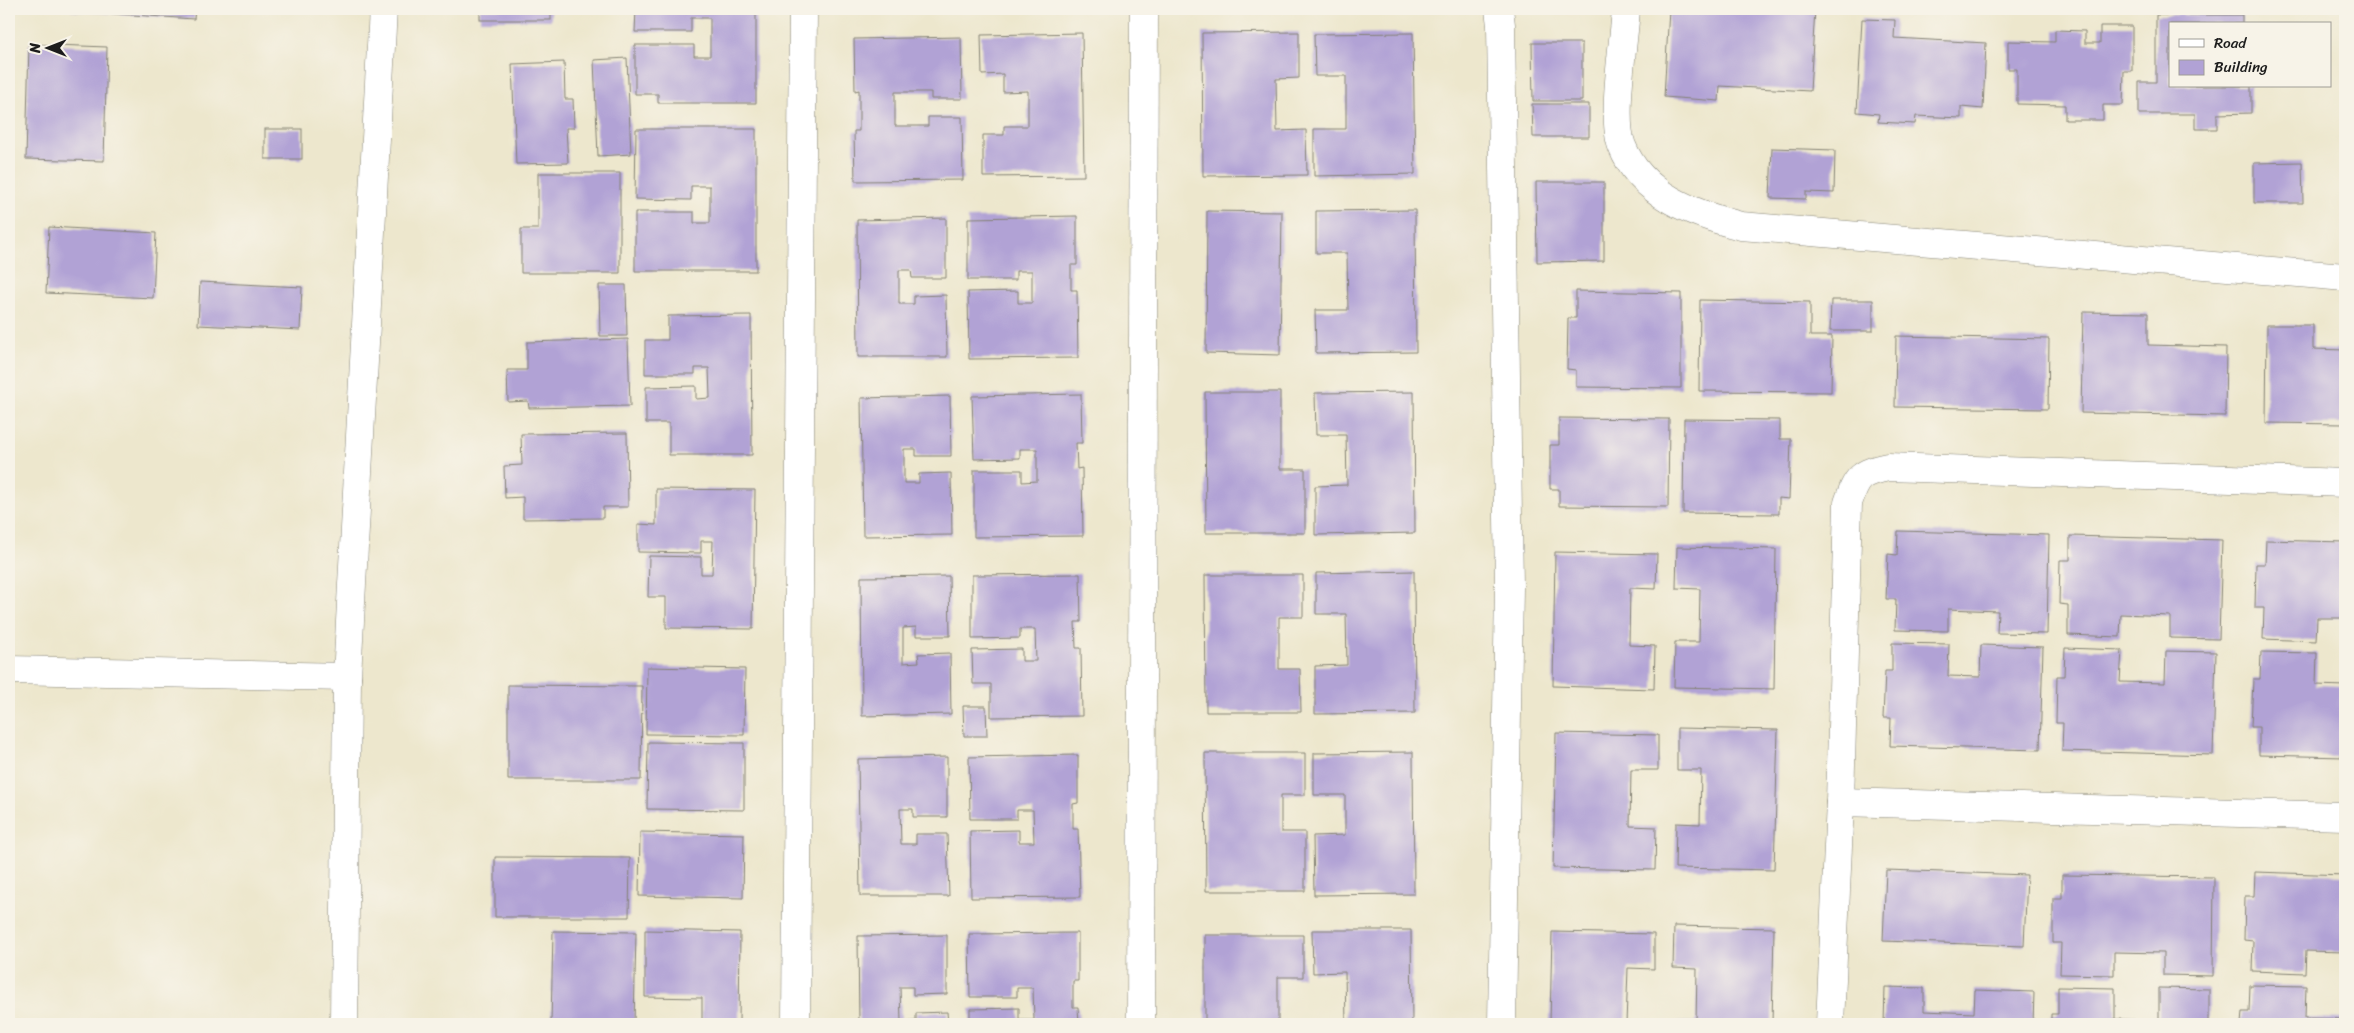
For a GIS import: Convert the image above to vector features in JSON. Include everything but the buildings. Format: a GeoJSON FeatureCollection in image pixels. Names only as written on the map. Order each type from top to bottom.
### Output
{"type":"FeatureCollection","features":[{"type":"Feature","properties":{"kind":"street"},"geometry":{"type":"LineString","coordinates":[[344,1024],[347,677],[383,9]]}},
{"type":"Feature","properties":{"kind":"street"},"geometry":{"type":"LineString","coordinates":[[796,1024],[803,9]]}},
{"type":"Feature","properties":{"kind":"street"},"geometry":{"type":"LineString","coordinates":[[1141,1024],[1144,9]]}},
{"type":"Feature","properties":{"kind":"street"},"geometry":{"type":"LineString","coordinates":[[1499,9],[1501,25],[1509,587],[1502,1024]]}},
{"type":"Feature","properties":{"kind":"street"},"geometry":{"type":"LineString","coordinates":[[1626,9],[1617,116],[1621,145],[1638,174],[1662,195],[1706,217],[1741,226],[2345,277]]}},
{"type":"Feature","properties":{"kind":"street"},"geometry":{"type":"LineString","coordinates":[[1830,1024],[1840,802],[1848,504],[1855,481],[1867,472],[1888,467],[2345,483]]}},
{"type":"Feature","properties":{"kind":"street"},"geometry":{"type":"LineString","coordinates":[[9,670],[347,677]]}},
{"type":"Feature","properties":{"kind":"street"},"geometry":{"type":"LineString","coordinates":[[1840,802],[2345,816]]}}]}
